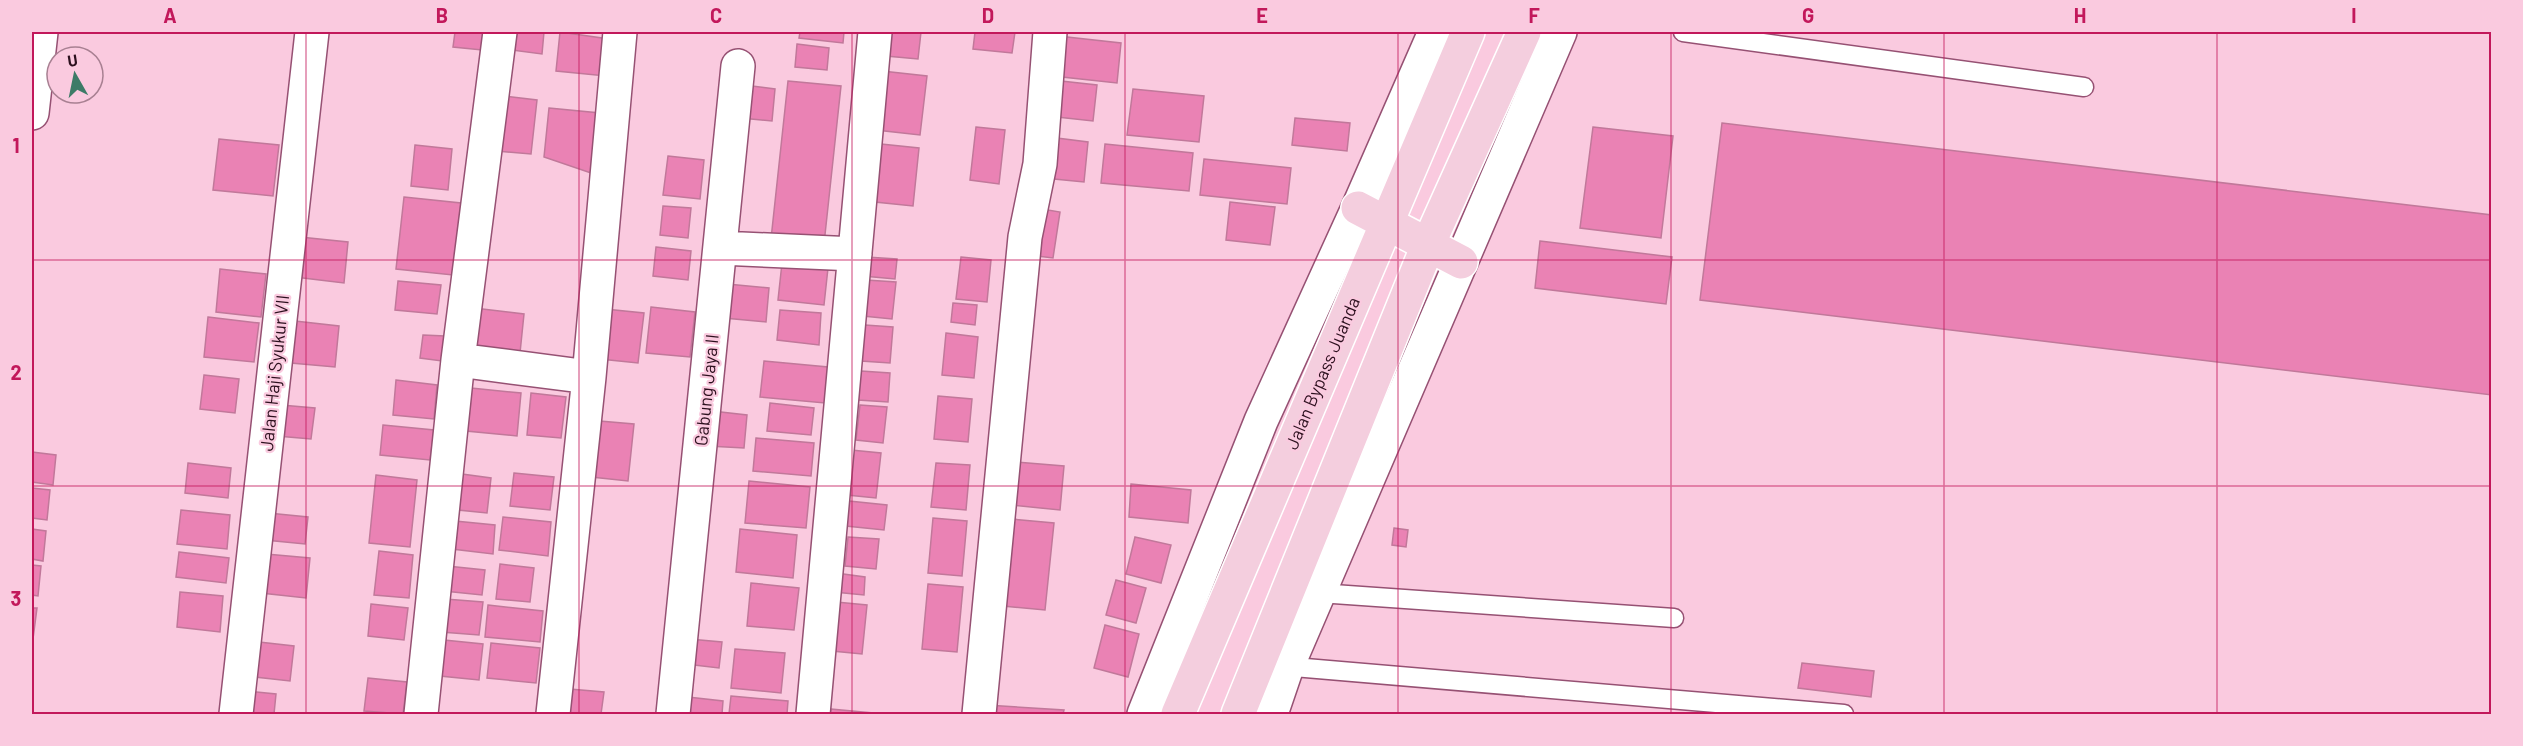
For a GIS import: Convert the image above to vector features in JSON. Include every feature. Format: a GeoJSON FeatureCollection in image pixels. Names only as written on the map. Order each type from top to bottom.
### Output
{"type":"FeatureCollection","features":[{"type":"Feature","properties":{"kind":"highway","name":"Jalan Bypass Juanda"},"geometry":{"type":"LineString","coordinates":[[1178,714],[1372,216],[1468,32]]}},
{"type":"Feature","properties":{"kind":"highway"},"geometry":{"type":"LineString","coordinates":[[1244,714],[1273,664],[1428,245],[1524,32]]}},
{"type":"Feature","properties":{"kind":"highway"},"geometry":{"type":"LineString","coordinates":[[1372,216],[1461,262]]}},
{"type":"Feature","properties":{"kind":"street"},"geometry":{"type":"LineString","coordinates":[[32,113],[40,32]]}},
{"type":"Feature","properties":{"kind":"street","name":"Jalan Haji Syukur VII"},"geometry":{"type":"LineString","coordinates":[[236,714],[312,32]]}},
{"type":"Feature","properties":{"kind":"street"},"geometry":{"type":"LineString","coordinates":[[421,714],[458,360],[500,32]]}},
{"type":"Feature","properties":{"kind":"street"},"geometry":{"type":"LineString","coordinates":[[553,714],[589,377],[620,32]]}},
{"type":"Feature","properties":{"kind":"street"},"geometry":{"type":"LineString","coordinates":[[813,714],[875,32]]}},
{"type":"Feature","properties":{"kind":"street"},"geometry":{"type":"LineString","coordinates":[[979,714],[1025,237],[1040,164],[1050,32]]}},
{"type":"Feature","properties":{"kind":"street"},"geometry":{"type":"LineString","coordinates":[[1144,714],[1261,421],[1372,216],[1435,32]]}},
{"type":"Feature","properties":{"kind":"street"},"geometry":{"type":"LineString","coordinates":[[1271,714],[1273,664],[1319,593],[1560,32]]}},
{"type":"Feature","properties":{"kind":"street","name":"Gabung Jaya II"},"geometry":{"type":"LineString","coordinates":[[673,714],[738,66]]}},
{"type":"Feature","properties":{"kind":"street"},"geometry":{"type":"LineString","coordinates":[[720,248],[855,254]]}},
{"type":"Feature","properties":{"kind":"street"},"geometry":{"type":"LineString","coordinates":[[458,360],[589,377]]}},
{"type":"Feature","properties":{"kind":"lane"},"geometry":{"type":"LineString","coordinates":[[1683,32],[2084,87]]}},
{"type":"Feature","properties":{"kind":"lane"},"geometry":{"type":"LineString","coordinates":[[1319,593],[1674,618]]}},
{"type":"Feature","properties":{"kind":"lane"},"geometry":{"type":"LineString","coordinates":[[1273,664],[1844,714]]}},
{"type":"Feature","properties":{"kind":"building"},"geometry":{"type":"Polygon","coordinates":[[[455,32],[484,32],[482,50],[453,47],[455,32]]]}},
{"type":"Feature","properties":{"kind":"building"},"geometry":{"type":"Polygon","coordinates":[[[507,32],[544,32],[542,54],[505,49],[507,32]]]}},
{"type":"Feature","properties":{"kind":"building"},"geometry":{"type":"Polygon","coordinates":[[[560,32],[609,39],[606,76],[556,71],[560,32]]]}},
{"type":"Feature","properties":{"kind":"building"},"geometry":{"type":"Polygon","coordinates":[[[800,32],[844,32],[843,43],[799,38],[800,32]]]}},
{"type":"Feature","properties":{"kind":"building"},"geometry":{"type":"Polygon","coordinates":[[[889,32],[921,32],[918,59],[886,56],[889,32]]]}},
{"type":"Feature","properties":{"kind":"building"},"geometry":{"type":"Polygon","coordinates":[[[975,32],[1015,32],[1012,53],[973,49],[975,32]]]}},
{"type":"Feature","properties":{"kind":"building"},"geometry":{"type":"Polygon","coordinates":[[[1058,36],[1121,43],[1117,83],[1053,76],[1058,36]]]}},
{"type":"Feature","properties":{"kind":"building"},"geometry":{"type":"Polygon","coordinates":[[[797,44],[829,48],[827,70],[795,67],[797,44]]]}},
{"type":"Feature","properties":{"kind":"building"},"geometry":{"type":"Polygon","coordinates":[[[882,71],[927,76],[920,135],[876,130],[882,71]]]}},
{"type":"Feature","properties":{"kind":"building"},"geometry":{"type":"Polygon","coordinates":[[[1052,80],[1097,85],[1093,121],[1048,116],[1052,80]]]}},
{"type":"Feature","properties":{"kind":"building"},"geometry":{"type":"Polygon","coordinates":[[[788,81],[841,86],[824,244],[771,239],[788,81]]]}},
{"type":"Feature","properties":{"kind":"building"},"geometry":{"type":"Polygon","coordinates":[[[744,85],[775,89],[772,121],[741,118],[744,85]]]}},
{"type":"Feature","properties":{"kind":"building"},"geometry":{"type":"Polygon","coordinates":[[[1133,89],[1204,96],[1199,142],[1127,135],[1133,89]]]}},
{"type":"Feature","properties":{"kind":"building"},"geometry":{"type":"Polygon","coordinates":[[[503,96],[537,100],[531,154],[497,151],[503,96]]]}},
{"type":"Feature","properties":{"kind":"building"},"geometry":{"type":"Polygon","coordinates":[[[549,108],[600,113],[591,173],[544,157],[549,108]]]}},
{"type":"Feature","properties":{"kind":"building"},"geometry":{"type":"Polygon","coordinates":[[[1295,118],[1350,123],[1347,151],[1292,145],[1295,118]]]}},
{"type":"Feature","properties":{"kind":"building"},"geometry":{"type":"Polygon","coordinates":[[[1722,123],[2492,215],[2492,395],[1700,300],[1722,123]]]}},
{"type":"Feature","properties":{"kind":"building"},"geometry":{"type":"Polygon","coordinates":[[[976,127],[1005,130],[999,184],[970,180],[976,127]]]}},
{"type":"Feature","properties":{"kind":"building"},"geometry":{"type":"Polygon","coordinates":[[[1593,127],[1673,136],[1661,238],[1580,228],[1593,127]]]}},
{"type":"Feature","properties":{"kind":"building"},"geometry":{"type":"Polygon","coordinates":[[[1049,137],[1088,142],[1084,182],[1044,178],[1049,137]]]}},
{"type":"Feature","properties":{"kind":"building"},"geometry":{"type":"Polygon","coordinates":[[[219,139],[279,145],[273,196],[213,190],[219,139]]]}},
{"type":"Feature","properties":{"kind":"building"},"geometry":{"type":"Polygon","coordinates":[[[881,144],[919,148],[913,206],[875,202],[881,144]]]}},
{"type":"Feature","properties":{"kind":"building"},"geometry":{"type":"Polygon","coordinates":[[[1105,144],[1193,153],[1189,191],[1101,183],[1105,144]]]}},
{"type":"Feature","properties":{"kind":"building"},"geometry":{"type":"Polygon","coordinates":[[[415,145],[452,149],[448,190],[411,186],[415,145]]]}},
{"type":"Feature","properties":{"kind":"building"},"geometry":{"type":"Polygon","coordinates":[[[668,156],[704,160],[700,199],[663,195],[668,156]]]}},
{"type":"Feature","properties":{"kind":"building"},"geometry":{"type":"Polygon","coordinates":[[[1204,159],[1291,168],[1287,204],[1200,195],[1204,159]]]}},
{"type":"Feature","properties":{"kind":"building"},"geometry":{"type":"Polygon","coordinates":[[[404,197],[461,203],[453,275],[396,269],[404,197]]]}},
{"type":"Feature","properties":{"kind":"building"},"geometry":{"type":"Polygon","coordinates":[[[1230,202],[1275,207],[1270,245],[1226,240],[1230,202]]]}},
{"type":"Feature","properties":{"kind":"building"},"geometry":{"type":"Polygon","coordinates":[[[663,206],[691,208],[688,238],[660,235],[663,206]]]}},
{"type":"Feature","properties":{"kind":"building"},"geometry":{"type":"Polygon","coordinates":[[[1036,208],[1060,212],[1053,258],[1029,255],[1036,208]]]}},
{"type":"Feature","properties":{"kind":"building"},"geometry":{"type":"Polygon","coordinates":[[[300,237],[348,242],[344,283],[295,277],[300,237]]]}},
{"type":"Feature","properties":{"kind":"building"},"geometry":{"type":"Polygon","coordinates":[[[1540,241],[1672,257],[1666,304],[1535,288],[1540,241]]]}},
{"type":"Feature","properties":{"kind":"building"},"geometry":{"type":"Polygon","coordinates":[[[656,247],[691,251],[688,280],[653,276],[656,247]]]}},
{"type":"Feature","properties":{"kind":"building"},"geometry":{"type":"Polygon","coordinates":[[[866,257],[897,259],[895,279],[863,276],[866,257]]]}},
{"type":"Feature","properties":{"kind":"building"},"geometry":{"type":"Polygon","coordinates":[[[961,257],[991,260],[987,302],[956,299],[961,257]]]}},
{"type":"Feature","properties":{"kind":"building"},"geometry":{"type":"Polygon","coordinates":[[[782,263],[828,268],[824,305],[778,300],[782,263]]]}},
{"type":"Feature","properties":{"kind":"building"},"geometry":{"type":"Polygon","coordinates":[[[220,269],[266,274],[261,317],[216,312],[220,269]]]}},
{"type":"Feature","properties":{"kind":"building"},"geometry":{"type":"Polygon","coordinates":[[[866,280],[896,282],[892,319],[863,316],[866,280]]]}},
{"type":"Feature","properties":{"kind":"building"},"geometry":{"type":"Polygon","coordinates":[[[398,281],[441,285],[437,314],[395,310],[398,281]]]}},
{"type":"Feature","properties":{"kind":"building"},"geometry":{"type":"Polygon","coordinates":[[[727,284],[769,288],[766,322],[724,318],[727,284]]]}},
{"type":"Feature","properties":{"kind":"building"},"geometry":{"type":"Polygon","coordinates":[[[953,303],[977,305],[975,325],[951,322],[953,303]]]}},
{"type":"Feature","properties":{"kind":"building"},"geometry":{"type":"Polygon","coordinates":[[[651,307],[695,312],[690,357],[646,353],[651,307]]]}},
{"type":"Feature","properties":{"kind":"building"},"geometry":{"type":"Polygon","coordinates":[[[474,308],[524,314],[520,353],[467,347],[474,308]]]}},
{"type":"Feature","properties":{"kind":"building"},"geometry":{"type":"Polygon","coordinates":[[[605,309],[644,313],[638,363],[600,359],[605,309]]]}},
{"type":"Feature","properties":{"kind":"building"},"geometry":{"type":"Polygon","coordinates":[[[780,310],[821,313],[819,345],[777,340],[780,310]]]}},
{"type":"Feature","properties":{"kind":"building"},"geometry":{"type":"Polygon","coordinates":[[[208,317],[259,323],[254,362],[204,357],[208,317]]]}},
{"type":"Feature","properties":{"kind":"building"},"geometry":{"type":"Polygon","coordinates":[[[295,321],[339,326],[335,367],[291,363],[295,321]]]}},
{"type":"Feature","properties":{"kind":"building"},"geometry":{"type":"Polygon","coordinates":[[[865,325],[893,327],[890,363],[861,361],[865,325]]]}},
{"type":"Feature","properties":{"kind":"building"},"geometry":{"type":"Polygon","coordinates":[[[946,333],[978,337],[974,378],[942,375],[946,333]]]}},
{"type":"Feature","properties":{"kind":"building"},"geometry":{"type":"Polygon","coordinates":[[[423,335],[445,336],[442,361],[420,358],[423,335]]]}},
{"type":"Feature","properties":{"kind":"building"},"geometry":{"type":"Polygon","coordinates":[[[764,361],[828,367],[825,403],[760,397],[764,361]]]}},
{"type":"Feature","properties":{"kind":"building"},"geometry":{"type":"Polygon","coordinates":[[[861,371],[890,373],[888,402],[858,400],[861,371]]]}},
{"type":"Feature","properties":{"kind":"building"},"geometry":{"type":"Polygon","coordinates":[[[204,375],[239,379],[235,413],[200,409],[204,375]]]}},
{"type":"Feature","properties":{"kind":"building"},"geometry":{"type":"Polygon","coordinates":[[[396,380],[437,385],[434,419],[393,415],[396,380]]]}},
{"type":"Feature","properties":{"kind":"building"},"geometry":{"type":"Polygon","coordinates":[[[471,388],[521,393],[517,436],[466,431],[471,388]]]}},
{"type":"Feature","properties":{"kind":"building"},"geometry":{"type":"Polygon","coordinates":[[[531,393],[566,397],[561,438],[527,435],[531,393]]]}},
{"type":"Feature","properties":{"kind":"building"},"geometry":{"type":"Polygon","coordinates":[[[938,396],[972,399],[968,442],[934,439],[938,396]]]}},
{"type":"Feature","properties":{"kind":"building"},"geometry":{"type":"Polygon","coordinates":[[[770,403],[814,408],[811,435],[767,431],[770,403]]]}},
{"type":"Feature","properties":{"kind":"building"},"geometry":{"type":"Polygon","coordinates":[[[281,405],[315,408],[311,439],[277,436],[281,405]]]}},
{"type":"Feature","properties":{"kind":"building"},"geometry":{"type":"Polygon","coordinates":[[[860,405],[887,407],[883,443],[856,440],[860,405]]]}},
{"type":"Feature","properties":{"kind":"building"},"geometry":{"type":"Polygon","coordinates":[[[712,411],[747,415],[744,448],[708,446],[712,411]]]}},
{"type":"Feature","properties":{"kind":"building"},"geometry":{"type":"Polygon","coordinates":[[[588,420],[634,424],[628,481],[582,476],[588,420]]]}},
{"type":"Feature","properties":{"kind":"building"},"geometry":{"type":"Polygon","coordinates":[[[383,425],[434,430],[430,460],[380,455],[383,425]]]}},
{"type":"Feature","properties":{"kind":"building"},"geometry":{"type":"Polygon","coordinates":[[[756,438],[814,443],[811,476],[753,471],[756,438]]]}},
{"type":"Feature","properties":{"kind":"building"},"geometry":{"type":"Polygon","coordinates":[[[851,450],[881,453],[876,498],[847,495],[851,450]]]}},
{"type":"Feature","properties":{"kind":"building"},"geometry":{"type":"Polygon","coordinates":[[[32,452],[56,455],[53,485],[32,482],[32,452]]]}},
{"type":"Feature","properties":{"kind":"building"},"geometry":{"type":"Polygon","coordinates":[[[1015,462],[1064,466],[1060,510],[1011,505],[1015,462]]]}},
{"type":"Feature","properties":{"kind":"building"},"geometry":{"type":"Polygon","coordinates":[[[188,463],[231,468],[228,498],[185,493],[188,463]]]}},
{"type":"Feature","properties":{"kind":"building"},"geometry":{"type":"Polygon","coordinates":[[[936,463],[970,465],[966,510],[931,507],[936,463]]]}},
{"type":"Feature","properties":{"kind":"building"},"geometry":{"type":"Polygon","coordinates":[[[514,473],[554,477],[550,510],[510,506],[514,473]]]}},
{"type":"Feature","properties":{"kind":"building"},"geometry":{"type":"Polygon","coordinates":[[[462,474],[491,478],[487,513],[458,510],[462,474]]]}},
{"type":"Feature","properties":{"kind":"building"},"geometry":{"type":"Polygon","coordinates":[[[376,475],[417,480],[410,547],[369,543],[376,475]]]}},
{"type":"Feature","properties":{"kind":"building"},"geometry":{"type":"Polygon","coordinates":[[[749,481],[810,487],[806,528],[745,523],[749,481]]]}},
{"type":"Feature","properties":{"kind":"building"},"geometry":{"type":"Polygon","coordinates":[[[1131,484],[1191,490],[1188,523],[1129,517],[1131,484]]]}},
{"type":"Feature","properties":{"kind":"building"},"geometry":{"type":"Polygon","coordinates":[[[32,488],[50,490],[47,520],[32,518],[32,488]]]}},
{"type":"Feature","properties":{"kind":"building"},"geometry":{"type":"Polygon","coordinates":[[[849,501],[887,505],[884,530],[846,526],[849,501]]]}},
{"type":"Feature","properties":{"kind":"building"},"geometry":{"type":"Polygon","coordinates":[[[181,510],[230,515],[227,549],[177,544],[181,510]]]}},
{"type":"Feature","properties":{"kind":"building"},"geometry":{"type":"Polygon","coordinates":[[[268,513],[308,517],[305,544],[265,540],[268,513]]]}},
{"type":"Feature","properties":{"kind":"building"},"geometry":{"type":"Polygon","coordinates":[[[503,517],[551,522],[548,556],[499,550],[503,517]]]}},
{"type":"Feature","properties":{"kind":"building"},"geometry":{"type":"Polygon","coordinates":[[[933,518],[967,521],[962,576],[928,573],[933,518]]]}},
{"type":"Feature","properties":{"kind":"building"},"geometry":{"type":"Polygon","coordinates":[[[1012,519],[1054,523],[1045,610],[1003,606],[1012,519]]]}},
{"type":"Feature","properties":{"kind":"building"},"geometry":{"type":"Polygon","coordinates":[[[455,521],[495,525],[493,554],[452,549],[455,521]]]}},
{"type":"Feature","properties":{"kind":"building"},"geometry":{"type":"Polygon","coordinates":[[[1394,528],[1408,530],[1406,547],[1392,545],[1394,528]]]}},
{"type":"Feature","properties":{"kind":"building"},"geometry":{"type":"Polygon","coordinates":[[[32,529],[46,531],[43,561],[32,559],[32,529]]]}},
{"type":"Feature","properties":{"kind":"building"},"geometry":{"type":"Polygon","coordinates":[[[740,529],[797,535],[793,578],[736,572],[740,529]]]}},
{"type":"Feature","properties":{"kind":"building"},"geometry":{"type":"Polygon","coordinates":[[[848,537],[879,539],[876,569],[845,566],[848,537]]]}},
{"type":"Feature","properties":{"kind":"building"},"geometry":{"type":"Polygon","coordinates":[[[1135,537],[1171,545],[1161,583],[1126,574],[1135,537]]]}},
{"type":"Feature","properties":{"kind":"building"},"geometry":{"type":"Polygon","coordinates":[[[379,551],[413,555],[409,598],[374,595],[379,551]]]}},
{"type":"Feature","properties":{"kind":"building"},"geometry":{"type":"Polygon","coordinates":[[[179,552],[229,558],[226,583],[176,577],[179,552]]]}},
{"type":"Feature","properties":{"kind":"building"},"geometry":{"type":"Polygon","coordinates":[[[266,554],[310,558],[306,598],[261,593],[266,554]]]}},
{"type":"Feature","properties":{"kind":"building"},"geometry":{"type":"Polygon","coordinates":[[[500,564],[534,568],[530,602],[496,599],[500,564]]]}},
{"type":"Feature","properties":{"kind":"building"},"geometry":{"type":"Polygon","coordinates":[[[32,565],[41,566],[38,596],[32,595],[32,565]]]}},
{"type":"Feature","properties":{"kind":"building"},"geometry":{"type":"Polygon","coordinates":[[[447,566],[485,570],[482,595],[444,591],[447,566]]]}},
{"type":"Feature","properties":{"kind":"building"},"geometry":{"type":"Polygon","coordinates":[[[836,573],[865,577],[864,595],[834,592],[836,573]]]}},
{"type":"Feature","properties":{"kind":"building"},"geometry":{"type":"Polygon","coordinates":[[[1116,580],[1146,588],[1136,623],[1106,615],[1116,580]]]}},
{"type":"Feature","properties":{"kind":"building"},"geometry":{"type":"Polygon","coordinates":[[[751,583],[799,588],[794,630],[747,626],[751,583]]]}},
{"type":"Feature","properties":{"kind":"building"},"geometry":{"type":"Polygon","coordinates":[[[928,584],[963,587],[957,652],[922,649],[928,584]]]}},
{"type":"Feature","properties":{"kind":"building"},"geometry":{"type":"Polygon","coordinates":[[[180,592],[223,596],[220,632],[177,627],[180,592]]]}},
{"type":"Feature","properties":{"kind":"building"},"geometry":{"type":"Polygon","coordinates":[[[445,599],[483,602],[479,635],[441,632],[445,599]]]}},
{"type":"Feature","properties":{"kind":"building"},"geometry":{"type":"Polygon","coordinates":[[[836,602],[867,605],[862,654],[832,651],[836,602]]]}},
{"type":"Feature","properties":{"kind":"building"},"geometry":{"type":"Polygon","coordinates":[[[371,604],[408,608],[404,640],[368,636],[371,604]]]}},
{"type":"Feature","properties":{"kind":"building"},"geometry":{"type":"Polygon","coordinates":[[[488,605],[543,611],[540,642],[485,637],[488,605]]]}},
{"type":"Feature","properties":{"kind":"building"},"geometry":{"type":"Polygon","coordinates":[[[32,608],[37,608],[33,639],[32,638],[32,608]]]}},
{"type":"Feature","properties":{"kind":"building"},"geometry":{"type":"Polygon","coordinates":[[[1105,625],[1139,634],[1128,677],[1094,668],[1105,625]]]}},
{"type":"Feature","properties":{"kind":"building"},"geometry":{"type":"Polygon","coordinates":[[[689,639],[722,642],[719,668],[686,664],[689,639]]]}},
{"type":"Feature","properties":{"kind":"building"},"geometry":{"type":"Polygon","coordinates":[[[444,640],[483,644],[479,680],[440,676],[444,640]]]}},
{"type":"Feature","properties":{"kind":"building"},"geometry":{"type":"Polygon","coordinates":[[[259,642],[294,646],[290,681],[255,677],[259,642]]]}},
{"type":"Feature","properties":{"kind":"building"},"geometry":{"type":"Polygon","coordinates":[[[491,643],[540,648],[536,683],[487,678],[491,643]]]}},
{"type":"Feature","properties":{"kind":"building"},"geometry":{"type":"Polygon","coordinates":[[[735,649],[785,653],[781,693],[731,688],[735,649]]]}},
{"type":"Feature","properties":{"kind":"building"},"geometry":{"type":"Polygon","coordinates":[[[1802,663],[1874,671],[1871,697],[1798,688],[1802,663]]]}},
{"type":"Feature","properties":{"kind":"building"},"geometry":{"type":"Polygon","coordinates":[[[368,678],[407,682],[403,714],[364,711],[368,678]]]}},
{"type":"Feature","properties":{"kind":"building"},"geometry":{"type":"Polygon","coordinates":[[[558,688],[604,692],[601,714],[556,714],[558,688]]]}},
{"type":"Feature","properties":{"kind":"building"},"geometry":{"type":"Polygon","coordinates":[[[245,691],[276,694],[274,714],[242,714],[245,691]]]}},
{"type":"Feature","properties":{"kind":"building"},"geometry":{"type":"Polygon","coordinates":[[[679,696],[723,701],[722,714],[678,714],[679,696]]]}},
{"type":"Feature","properties":{"kind":"building"},"geometry":{"type":"Polygon","coordinates":[[[731,696],[788,701],[787,714],[729,714],[731,696]]]}},
{"type":"Feature","properties":{"kind":"building"},"geometry":{"type":"Polygon","coordinates":[[[986,705],[1064,710],[1063,714],[985,714],[986,705]]]}},
{"type":"Feature","properties":{"kind":"building"},"geometry":{"type":"Polygon","coordinates":[[[831,709],[873,713],[873,714],[830,714],[831,709]]]}}]}
